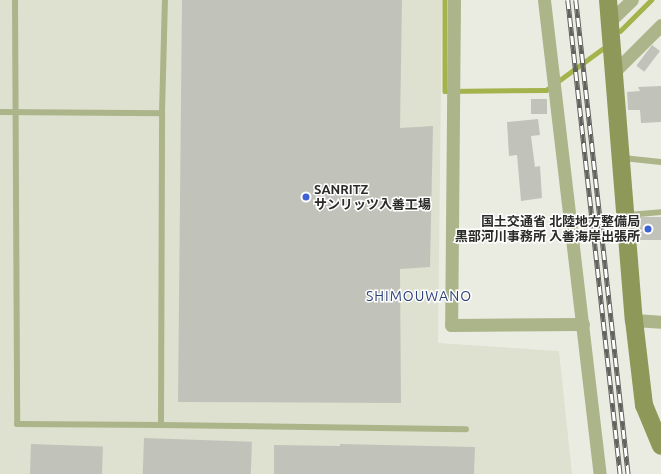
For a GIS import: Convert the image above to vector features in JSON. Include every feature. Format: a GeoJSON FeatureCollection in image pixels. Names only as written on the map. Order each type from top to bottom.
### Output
{"type":"FeatureCollection","features":[{"type":"Feature","properties":{"kind":"street"},"geometry":{"type":"LineString","coordinates":[[454,0],[451,326],[583,324]]}},
{"type":"Feature","properties":{"kind":"street"},"geometry":{"type":"LineString","coordinates":[[544,0],[600,474]]}},
{"type":"Feature","properties":{"kind":"street"},"geometry":{"type":"LineString","coordinates":[[608,0],[611,20],[634,320],[644,405],[661,446]]}},
{"type":"Feature","properties":{"kind":"street"},"geometry":{"type":"LineString","coordinates":[[611,20],[632,0]]}},
{"type":"Feature","properties":{"kind":"street"},"geometry":{"type":"LineString","coordinates":[[615,71],[661,25]]}},
{"type":"Feature","properties":{"kind":"street"},"geometry":{"type":"LineString","coordinates":[[634,320],[661,322]]}},
{"type":"Feature","properties":{"kind":"lane"},"geometry":{"type":"LineString","coordinates":[[15,0],[17,424],[466,429]]}},
{"type":"Feature","properties":{"kind":"lane"},"geometry":{"type":"LineString","coordinates":[[161,425],[162,113],[166,0]]}},
{"type":"Feature","properties":{"kind":"lane"},"geometry":{"type":"LineString","coordinates":[[0,112],[162,113]]}},
{"type":"Feature","properties":{"kind":"lane"},"geometry":{"type":"LineString","coordinates":[[622,158],[661,162]]}},
{"type":"Feature","properties":{"kind":"lane"},"geometry":{"type":"LineString","coordinates":[[626,215],[661,212]]}},
{"type":"Feature","properties":{"kind":"shaded area"},"geometry":{"type":"Polygon","coordinates":[[[0,0],[442,0],[438,343],[559,351],[572,474],[0,474],[0,0]]]}},
{"type":"Feature","properties":{"kind":"building","name":"SANRITZ サンリッツ入善工場"},"geometry":{"type":"Polygon","coordinates":[[[182,0],[402,0],[400,128],[433,126],[430,267],[400,269],[401,403],[178,402],[182,0]]]}},
{"type":"Feature","properties":{"kind":"building"},"geometry":{"type":"Polygon","coordinates":[[[652,45],[660,51],[644,72],[636,66],[652,45]]]}},
{"type":"Feature","properties":{"kind":"building"},"geometry":{"type":"Polygon","coordinates":[[[661,86],[661,122],[641,123],[640,110],[628,110],[627,92],[640,91],[638,87],[661,86]]]}},
{"type":"Feature","properties":{"kind":"building"},"geometry":{"type":"Polygon","coordinates":[[[531,99],[547,99],[547,114],[531,114],[531,99]]]}},
{"type":"Feature","properties":{"kind":"building"},"geometry":{"type":"Polygon","coordinates":[[[538,119],[540,135],[531,136],[535,167],[540,166],[542,198],[521,201],[517,155],[509,156],[507,122],[538,119]]]}},
{"type":"Feature","properties":{"kind":"building","name":"国土交通省 北陸地方整備局 黒部河川事務所 入善海岸出張所"},"geometry":{"type":"Polygon","coordinates":[[[636,217],[661,217],[661,240],[636,240],[636,217]]]}},
{"type":"Feature","properties":{"kind":"building"},"geometry":{"type":"Polygon","coordinates":[[[144,438],[252,442],[251,474],[143,474],[144,438]]]}},
{"type":"Feature","properties":{"kind":"building"},"geometry":{"type":"Polygon","coordinates":[[[31,444],[103,447],[102,474],[30,474],[31,444]]]}},
{"type":"Feature","properties":{"kind":"building"},"geometry":{"type":"Polygon","coordinates":[[[340,444],[475,447],[474,474],[274,474],[274,445],[340,446],[340,444]]]}},
{"type":"Feature","properties":{"kind":"waterway"},"geometry":{"type":"LineString","coordinates":[[445,0],[445,91],[546,90],[602,49]]}},
{"type":"Feature","properties":{"kind":"waterway"},"geometry":{"type":"LineString","coordinates":[[620,31],[651,0]]}},
{"type":"Feature","properties":{"kind":"railway"},"geometry":{"type":"LineString","coordinates":[[568,0],[620,474]]}},
{"type":"Feature","properties":{"kind":"railway"},"geometry":{"type":"LineString","coordinates":[[576,0],[628,474]]}},
{"type":"Feature","properties":{"kind":"place","name":"SANRITZ サンリッツ入善工場"},"geometry":{"type":"Point","coordinates":[306,197]}},
{"type":"Feature","properties":{"kind":"place","name":"国土交通省 北陸地方整備局 黒部河川事務所 入善海岸出張所"},"geometry":{"type":"Point","coordinates":[648,229]}},
{"type":"Feature","properties":{"kind":"district","name":"SHIMOUWANO"},"geometry":{"type":"Point","coordinates":[419,296]}}]}
